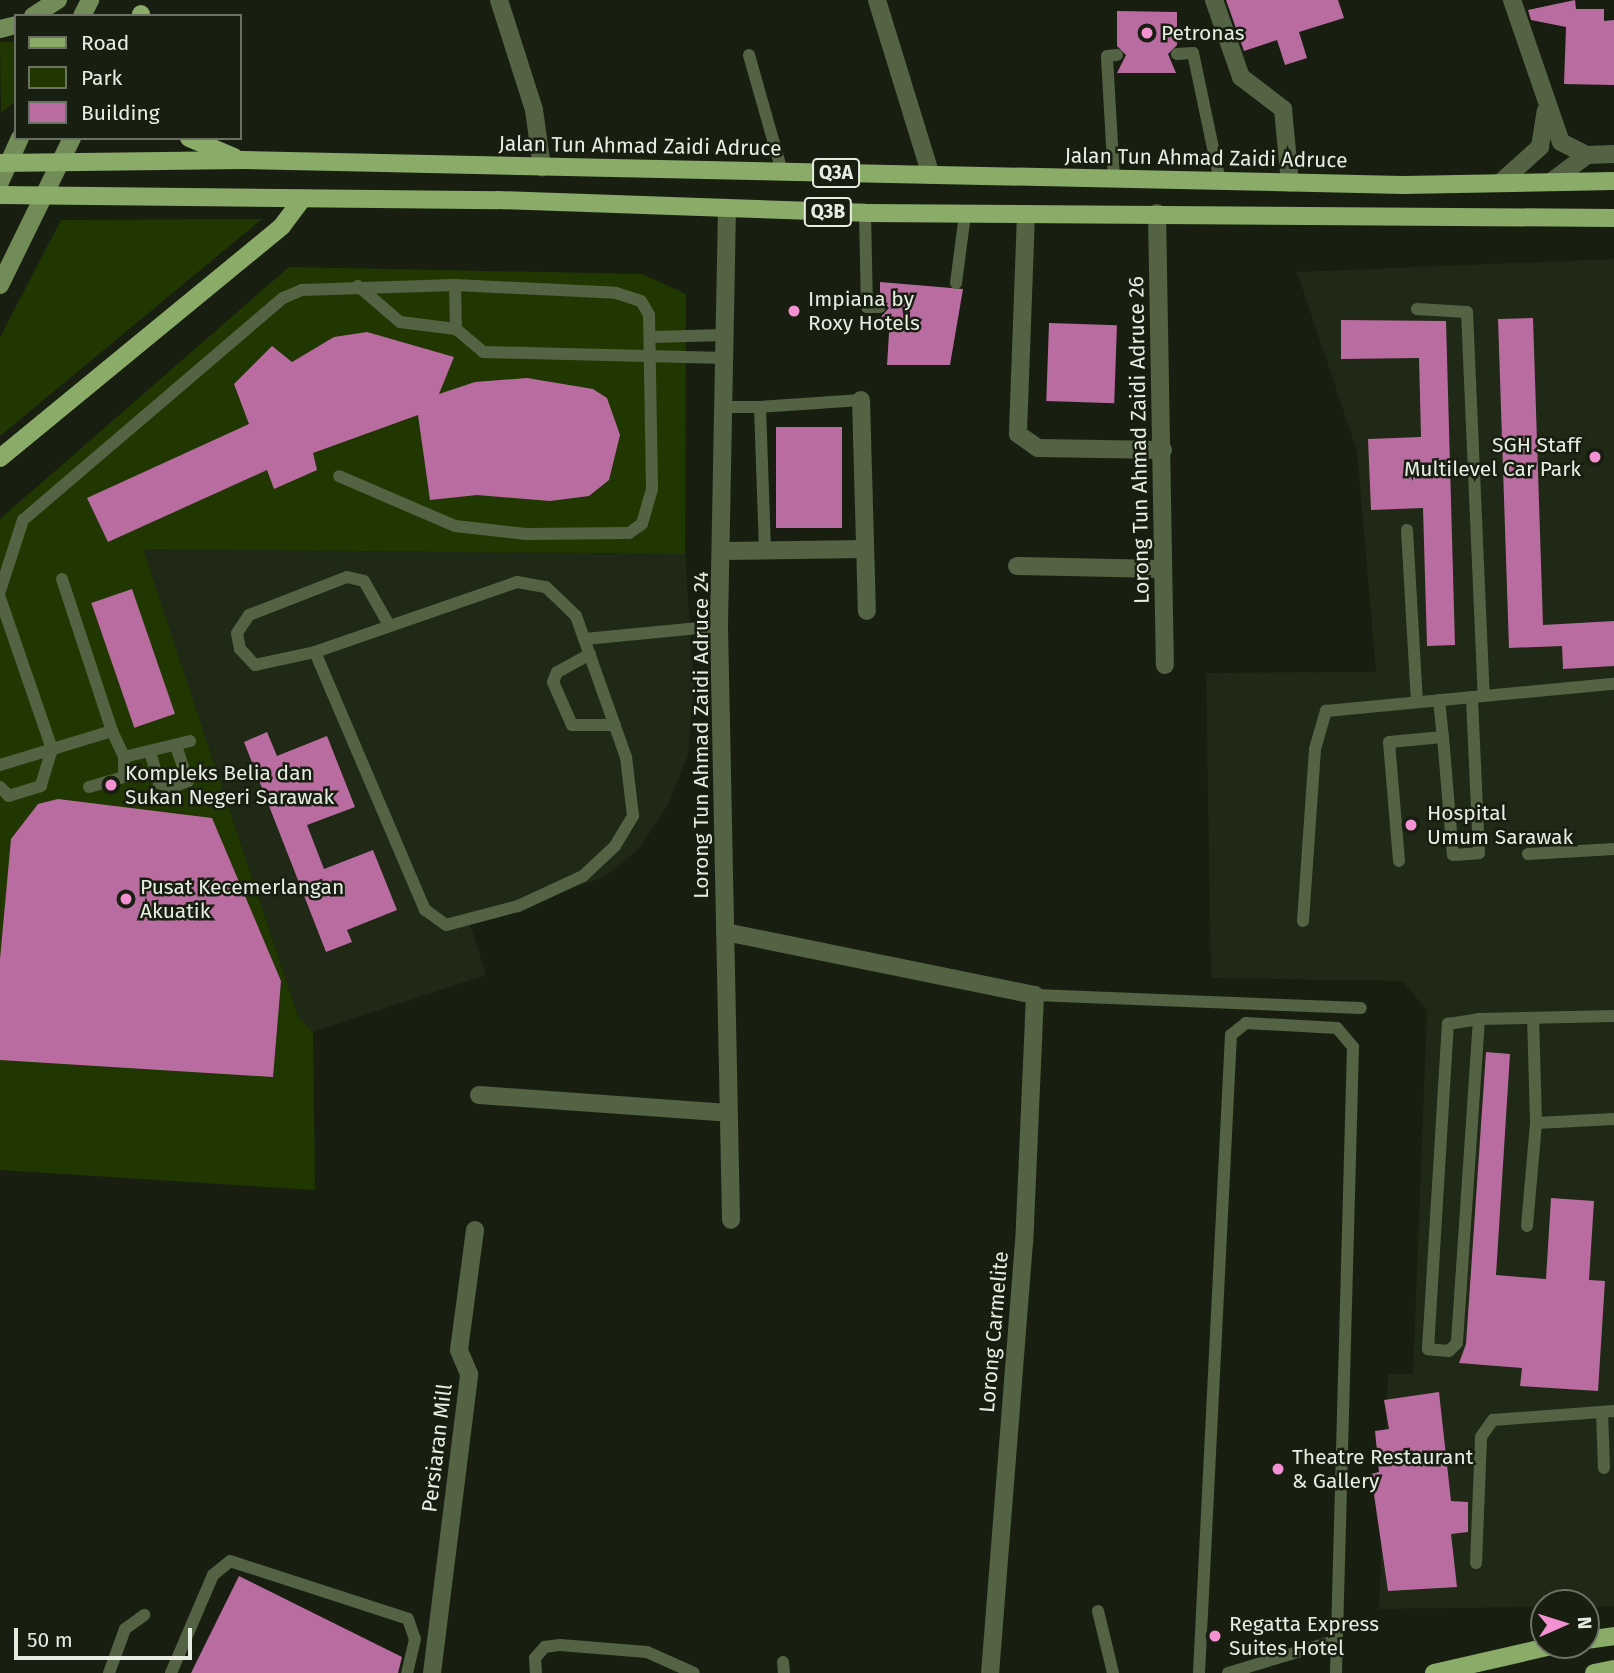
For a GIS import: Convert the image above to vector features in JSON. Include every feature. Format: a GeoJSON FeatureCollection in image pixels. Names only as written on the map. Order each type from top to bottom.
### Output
{"type":"FeatureCollection","features":[{"type":"Feature","properties":{"kind":"main road"},"geometry":{"type":"LineString","coordinates":[[36,14],[58,0]]}},
{"type":"Feature","properties":{"kind":"main road"},"geometry":{"type":"LineString","coordinates":[[0,182],[4,163],[19,140]]}},
{"type":"Feature","properties":{"kind":"main road"},"geometry":{"type":"LineString","coordinates":[[0,285],[71,140]]}},
{"type":"Feature","properties":{"kind":"main road"},"geometry":{"type":"LineString","coordinates":[[194,140],[243,160]]}},
{"type":"Feature","properties":{"kind":"main road","name":"Jalan Tun Ahmad Zaidi Adruce"},"geometry":{"type":"LineString","coordinates":[[4,163],[243,160],[1290,183],[1614,181]]}},
{"type":"Feature","properties":{"kind":"main road","name":"Q3B"},"geometry":{"type":"LineString","coordinates":[[0,195],[727,208],[865,214],[1157,213],[1614,218]]}},
{"type":"Feature","properties":{"kind":"main road"},"geometry":{"type":"LineString","coordinates":[[0,458],[282,226],[302,199]]}},
{"type":"Feature","properties":{"kind":"main road"},"geometry":{"type":"LineString","coordinates":[[1434,1673],[1530,1651]]}},
{"type":"Feature","properties":{"kind":"main road"},"geometry":{"type":"LineString","coordinates":[[1594,1673],[1614,1669]]}},
{"type":"Feature","properties":{"kind":"street"},"geometry":{"type":"LineString","coordinates":[[499,0],[534,110],[542,167]]}},
{"type":"Feature","properties":{"kind":"street"},"geometry":{"type":"LineString","coordinates":[[877,0],[931,176]]}},
{"type":"Feature","properties":{"kind":"street"},"geometry":{"type":"LineString","coordinates":[[1214,0],[1241,77],[1283,109],[1290,183]]}},
{"type":"Feature","properties":{"kind":"street"},"geometry":{"type":"LineString","coordinates":[[1512,0],[1545,101],[1562,142],[1587,155],[1614,154]]}},
{"type":"Feature","properties":{"kind":"street"},"geometry":{"type":"LineString","coordinates":[[1500,183],[1540,147],[1548,128],[1545,101]]}},
{"type":"Feature","properties":{"kind":"street"},"geometry":{"type":"LineString","coordinates":[[1551,181],[1587,155]]}},
{"type":"Feature","properties":{"kind":"street","name":"Lorong Tun Ahmad Zaidi Adruce 24"},"geometry":{"type":"LineString","coordinates":[[727,208],[723,551],[719,626],[731,1220]]}},
{"type":"Feature","properties":{"kind":"street","name":"Lorong Tun Ahmad Zaidi Adruce 26"},"geometry":{"type":"LineString","coordinates":[[1157,213],[1165,665]]}},
{"type":"Feature","properties":{"kind":"street"},"geometry":{"type":"LineString","coordinates":[[1026,214],[1018,434],[1038,448],[1163,450]]}},
{"type":"Feature","properties":{"kind":"street"},"geometry":{"type":"LineString","coordinates":[[861,400],[867,611]]}},
{"type":"Feature","properties":{"kind":"street"},"geometry":{"type":"LineString","coordinates":[[723,551],[864,549]]}},
{"type":"Feature","properties":{"kind":"street"},"geometry":{"type":"LineString","coordinates":[[1017,566],[1163,569]]}},
{"type":"Feature","properties":{"kind":"street"},"geometry":{"type":"LineString","coordinates":[[725,932],[1035,995]]}},
{"type":"Feature","properties":{"kind":"street","name":"Lorong Carmelite"},"geometry":{"type":"LineString","coordinates":[[990,1673],[1024,1242],[1035,995]]}},
{"type":"Feature","properties":{"kind":"street"},"geometry":{"type":"LineString","coordinates":[[479,1095],[728,1113]]}},
{"type":"Feature","properties":{"kind":"street","name":"Persiaran Mill"},"geometry":{"type":"LineString","coordinates":[[432,1673],[469,1374],[459,1350],[475,1230]]}},
{"type":"Feature","properties":{"kind":"lane"},"geometry":{"type":"LineString","coordinates":[[1177,54],[1194,53],[1220,181]]}},
{"type":"Feature","properties":{"kind":"lane"},"geometry":{"type":"LineString","coordinates":[[749,55],[782,172]]}},
{"type":"Feature","properties":{"kind":"lane"},"geometry":{"type":"LineString","coordinates":[[1114,179],[1107,56],[1117,55]]}},
{"type":"Feature","properties":{"kind":"lane"},"geometry":{"type":"LineString","coordinates":[[865,214],[867,307],[880,307]]}},
{"type":"Feature","properties":{"kind":"lane"},"geometry":{"type":"LineString","coordinates":[[956,284],[965,215]]}},
{"type":"Feature","properties":{"kind":"lane"},"geometry":{"type":"LineString","coordinates":[[455,285],[456,329]]}},
{"type":"Feature","properties":{"kind":"lane"},"geometry":{"type":"LineString","coordinates":[[0,591],[23,520],[273,307],[302,289],[455,285],[628,294],[649,315],[652,337],[649,509],[629,533],[526,534],[455,526],[339,476]]}},
{"type":"Feature","properties":{"kind":"lane"},"geometry":{"type":"LineString","coordinates":[[358,286],[400,323],[456,329],[483,352],[652,359],[724,358]]}},
{"type":"Feature","properties":{"kind":"lane"},"geometry":{"type":"LineString","coordinates":[[1417,309],[1467,312],[1478,696],[1479,853],[1453,855],[1439,700]]}},
{"type":"Feature","properties":{"kind":"lane"},"geometry":{"type":"LineString","coordinates":[[652,337],[724,335]]}},
{"type":"Feature","properties":{"kind":"lane"},"geometry":{"type":"LineString","coordinates":[[725,407],[861,400]]}},
{"type":"Feature","properties":{"kind":"lane"},"geometry":{"type":"LineString","coordinates":[[760,407],[765,550]]}},
{"type":"Feature","properties":{"kind":"lane"},"geometry":{"type":"LineString","coordinates":[[1407,530],[1417,701]]}},
{"type":"Feature","properties":{"kind":"lane"},"geometry":{"type":"LineString","coordinates":[[315,652],[425,910],[446,925],[565,886],[615,846],[634,802],[615,725],[585,639],[558,594],[529,582],[390,625],[315,652],[254,665],[240,649],[237,633],[249,615],[347,577],[364,581],[390,625]]}},
{"type":"Feature","properties":{"kind":"lane"},"geometry":{"type":"LineString","coordinates":[[62,579],[112,731],[124,757],[124,777],[89,787]]}},
{"type":"Feature","properties":{"kind":"lane"},"geometry":{"type":"LineString","coordinates":[[0,597],[52,749],[41,786],[9,796],[0,787]]}},
{"type":"Feature","properties":{"kind":"lane"},"geometry":{"type":"LineString","coordinates":[[585,639],[719,626]]}},
{"type":"Feature","properties":{"kind":"lane"},"geometry":{"type":"LineString","coordinates":[[590,654],[557,671],[553,682],[572,725],[615,725]]}},
{"type":"Feature","properties":{"kind":"lane"},"geometry":{"type":"LineString","coordinates":[[1303,921],[1321,717],[1333,707],[1614,684]]}},
{"type":"Feature","properties":{"kind":"lane"},"geometry":{"type":"LineString","coordinates":[[0,765],[112,731]]}},
{"type":"Feature","properties":{"kind":"lane"},"geometry":{"type":"LineString","coordinates":[[1399,861],[1389,742],[1443,737]]}},
{"type":"Feature","properties":{"kind":"lane"},"geometry":{"type":"LineString","coordinates":[[124,757],[151,755],[190,741]]}},
{"type":"Feature","properties":{"kind":"lane"},"geometry":{"type":"LineString","coordinates":[[151,755],[159,783],[170,788],[188,781],[176,747]]}},
{"type":"Feature","properties":{"kind":"lane"},"geometry":{"type":"LineString","coordinates":[[1528,853],[1614,849]]}},
{"type":"Feature","properties":{"kind":"lane"},"geometry":{"type":"LineString","coordinates":[[1035,995],[1361,1008]]}},
{"type":"Feature","properties":{"kind":"lane"},"geometry":{"type":"LineString","coordinates":[[1479,1019],[1457,1343],[1450,1351],[1429,1349],[1446,1029],[1452,1022],[1479,1019],[1614,1016]]}},
{"type":"Feature","properties":{"kind":"lane"},"geometry":{"type":"LineString","coordinates":[[1527,1226],[1536,1123],[1533,1018]]}},
{"type":"Feature","properties":{"kind":"lane"},"geometry":{"type":"LineString","coordinates":[[1199,1673],[1231,1035],[1246,1023],[1337,1028],[1353,1047],[1334,1641],[1336,1673]]}},
{"type":"Feature","properties":{"kind":"lane"},"geometry":{"type":"LineString","coordinates":[[1536,1123],[1614,1119]]}},
{"type":"Feature","properties":{"kind":"lane"},"geometry":{"type":"LineString","coordinates":[[1476,1563],[1481,1437],[1493,1420],[1608,1412],[1604,1468]]}},
{"type":"Feature","properties":{"kind":"lane"},"geometry":{"type":"LineString","coordinates":[[171,1673],[213,1575],[230,1561],[408,1619],[415,1639],[407,1673]]}},
{"type":"Feature","properties":{"kind":"lane"},"geometry":{"type":"LineString","coordinates":[[1098,1611],[1113,1673]]}},
{"type":"Feature","properties":{"kind":"lane"},"geometry":{"type":"LineString","coordinates":[[109,1673],[125,1629],[144,1615]]}},
{"type":"Feature","properties":{"kind":"lane"},"geometry":{"type":"LineString","coordinates":[[1228,1673],[1334,1641]]}},
{"type":"Feature","properties":{"kind":"lane"},"geometry":{"type":"LineString","coordinates":[[536,1673],[535,1658],[545,1647],[560,1645],[648,1652],[694,1673]]}},
{"type":"Feature","properties":{"kind":"shaded area","name":"Hospital Umum Sarawak"},"geometry":{"type":"Polygon","coordinates":[[[1614,259],[1614,1606],[1600,1606],[1600,1589],[1530,1589],[1530,1607],[1379,1609],[1388,1374],[1413,1374],[1427,1010],[1402,981],[1211,978],[1206,673],[1376,672],[1357,451],[1297,272],[1614,259]]]}},
{"type":"Feature","properties":{"kind":"shaded area"},"geometry":{"type":"Polygon","coordinates":[[[143,549],[685,554],[694,685],[688,755],[669,803],[640,848],[603,878],[469,921],[486,975],[313,1032],[298,1016],[143,549]]]}},
{"type":"Feature","properties":{"kind":"green space"},"geometry":{"type":"Polygon","coordinates":[[[0,42],[14,42],[14,103],[1,113],[0,42]]]}},
{"type":"Feature","properties":{"kind":"green space"},"geometry":{"type":"Polygon","coordinates":[[[262,219],[0,436],[0,337],[61,220],[262,219]]]}},
{"type":"Feature","properties":{"kind":"green space","name":"Kompleks Belia dan Sukan Negeri Sarawak"},"geometry":{"type":"Polygon","coordinates":[[[289,267],[642,274],[686,294],[685,554],[143,549],[298,1016],[313,1032],[315,1190],[0,1170],[0,519],[289,267]]]}},
{"type":"Feature","properties":{"kind":"building"},"geometry":{"type":"Polygon","coordinates":[[[1226,0],[1338,0],[1344,18],[1299,32],[1307,58],[1285,65],[1277,40],[1244,51],[1226,0]]]}},
{"type":"Feature","properties":{"kind":"building"},"geometry":{"type":"Polygon","coordinates":[[[1575,0],[1576,9],[1604,9],[1604,21],[1614,20],[1614,85],[1564,84],[1566,27],[1531,20],[1528,10],[1575,0]]]}},
{"type":"Feature","properties":{"kind":"building","name":"Petronas"},"geometry":{"type":"Polygon","coordinates":[[[1117,11],[1177,12],[1177,45],[1168,54],[1176,73],[1117,73],[1126,55],[1117,46],[1117,11]]]}},
{"type":"Feature","properties":{"kind":"building"},"geometry":{"type":"Polygon","coordinates":[[[880,282],[963,289],[950,365],[887,365],[890,317],[880,318],[889,308],[880,298],[880,282]]]}},
{"type":"Feature","properties":{"kind":"building"},"geometry":{"type":"Polygon","coordinates":[[[1533,318],[1543,625],[1614,621],[1614,666],[1563,669],[1562,646],[1509,648],[1498,319],[1533,318]]]}},
{"type":"Feature","properties":{"kind":"building"},"geometry":{"type":"Polygon","coordinates":[[[1341,320],[1446,321],[1455,645],[1427,646],[1423,508],[1371,510],[1368,439],[1421,437],[1419,358],[1341,359],[1341,320]]]}},
{"type":"Feature","properties":{"kind":"building"},"geometry":{"type":"Polygon","coordinates":[[[1049,323],[1117,325],[1114,403],[1046,401],[1049,323]]]}},
{"type":"Feature","properties":{"kind":"building"},"geometry":{"type":"Polygon","coordinates":[[[367,332],[454,357],[439,394],[475,382],[527,378],[593,389],[607,398],[620,435],[609,480],[589,496],[550,501],[477,495],[430,500],[418,415],[313,453],[317,470],[274,489],[267,470],[108,542],[87,498],[249,424],[234,384],[272,346],[292,362],[334,337],[367,332]]]}},
{"type":"Feature","properties":{"kind":"building"},"geometry":{"type":"Polygon","coordinates":[[[776,427],[842,427],[842,528],[776,528],[776,427]]]}},
{"type":"Feature","properties":{"kind":"building"},"geometry":{"type":"Polygon","coordinates":[[[132,589],[175,714],[134,728],[91,603],[132,589]]]}},
{"type":"Feature","properties":{"kind":"building"},"geometry":{"type":"Polygon","coordinates":[[[267,732],[277,756],[327,736],[355,807],[307,825],[324,869],[373,850],[397,910],[347,930],[352,942],[326,952],[244,742],[267,732]]]}},
{"type":"Feature","properties":{"kind":"building","name":"Pusat Kecemerlangan Akuatik"},"geometry":{"type":"Polygon","coordinates":[[[58,799],[212,818],[281,981],[273,1077],[0,1060],[0,959],[11,839],[38,804],[58,799]]]}},
{"type":"Feature","properties":{"kind":"building"},"geometry":{"type":"Polygon","coordinates":[[[1486,1052],[1510,1054],[1496,1275],[1546,1279],[1551,1198],[1594,1201],[1589,1280],[1605,1281],[1598,1391],[1520,1386],[1522,1368],[1459,1363],[1466,1344],[1486,1052]]]}},
{"type":"Feature","properties":{"kind":"building"},"geometry":{"type":"Polygon","coordinates":[[[1439,1392],[1451,1501],[1468,1502],[1468,1532],[1451,1534],[1457,1587],[1388,1591],[1371,1474],[1379,1472],[1375,1431],[1389,1429],[1384,1400],[1439,1392]]]}},
{"type":"Feature","properties":{"kind":"building"},"geometry":{"type":"Polygon","coordinates":[[[239,1576],[402,1657],[398,1673],[191,1673],[239,1576]]]}},
{"type":"Feature","properties":{"kind":"place","name":"Petronas"},"geometry":{"type":"Point","coordinates":[1147,33]}},
{"type":"Feature","properties":{"kind":"place","name":"Impiana by Roxy Hotels"},"geometry":{"type":"Point","coordinates":[794,311]}},
{"type":"Feature","properties":{"kind":"place","name":"SGH Staff Multilevel Car Park"},"geometry":{"type":"Point","coordinates":[1595,457]}},
{"type":"Feature","properties":{"kind":"place","name":"Kompleks Belia dan Sukan Negeri Sarawak"},"geometry":{"type":"Point","coordinates":[111,785]}},
{"type":"Feature","properties":{"kind":"place","name":"Hospital Umum Sarawak"},"geometry":{"type":"Point","coordinates":[1411,825]}},
{"type":"Feature","properties":{"kind":"place","name":"Pusat Kecemerlangan Akuatik"},"geometry":{"type":"Point","coordinates":[126,899]}},
{"type":"Feature","properties":{"kind":"place","name":"Theatre Restaurant & Gallery"},"geometry":{"type":"Point","coordinates":[1278,1469]}},
{"type":"Feature","properties":{"kind":"place","name":"Regatta Express Suites Hotel"},"geometry":{"type":"Point","coordinates":[1215,1636]}}]}
